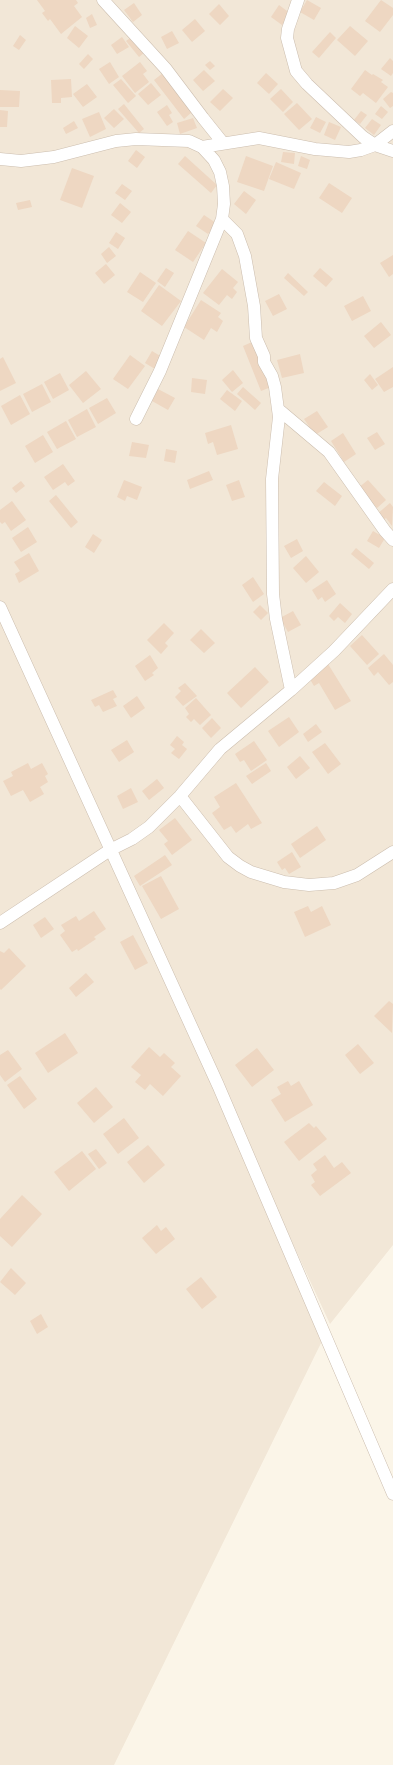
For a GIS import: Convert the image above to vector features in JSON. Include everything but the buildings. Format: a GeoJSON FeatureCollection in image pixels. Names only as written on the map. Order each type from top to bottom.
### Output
{"type":"FeatureCollection","features":[{"type":"Feature","properties":{"kind":"street"},"geometry":{"type":"LineString","coordinates":[[104,0],[166,69],[223,143]]}},
{"type":"Feature","properties":{"kind":"street"},"geometry":{"type":"LineString","coordinates":[[298,0],[288,29],[287,38],[296,70],[307,84],[353,128],[375,144],[393,151]]}},
{"type":"Feature","properties":{"kind":"street"},"geometry":{"type":"LineString","coordinates":[[202,147],[259,138],[338,152],[360,150],[375,144],[393,131]]}},
{"type":"Feature","properties":{"kind":"street"},"geometry":{"type":"LineString","coordinates":[[0,160],[21,161],[54,158],[116,141],[136,139],[189,141],[202,147],[214,160],[220,172],[224,204],[222,220],[160,371],[136,418]]}},
{"type":"Feature","properties":{"kind":"street"},"geometry":{"type":"LineString","coordinates":[[222,220],[237,234],[245,256],[254,306],[256,338],[264,356],[264,362],[272,376],[278,409],[278,429],[272,479],[274,521],[273,594],[276,619],[290,690]]}},
{"type":"Feature","properties":{"kind":"street"},"geometry":{"type":"LineString","coordinates":[[278,409],[329,452],[385,532],[393,540]]}},
{"type":"Feature","properties":{"kind":"street"},"geometry":{"type":"LineString","coordinates":[[0,923],[110,850],[132,839],[149,827],[180,796],[220,749],[334,651],[393,589]]}},
{"type":"Feature","properties":{"kind":"street"},"geometry":{"type":"LineString","coordinates":[[0,606],[218,1085],[393,1494]]}},
{"type":"Feature","properties":{"kind":"street"},"geometry":{"type":"LineString","coordinates":[[180,796],[228,857],[251,872],[284,882],[309,886],[334,883],[357,875],[393,852]]}},
{"type":"Feature","properties":{"kind":"shaded area"},"geometry":{"type":"Polygon","coordinates":[[[0,0],[393,0],[393,1245],[330,1324],[173,985],[323,1339],[114,1765],[0,1765],[0,0]]]}}]}
